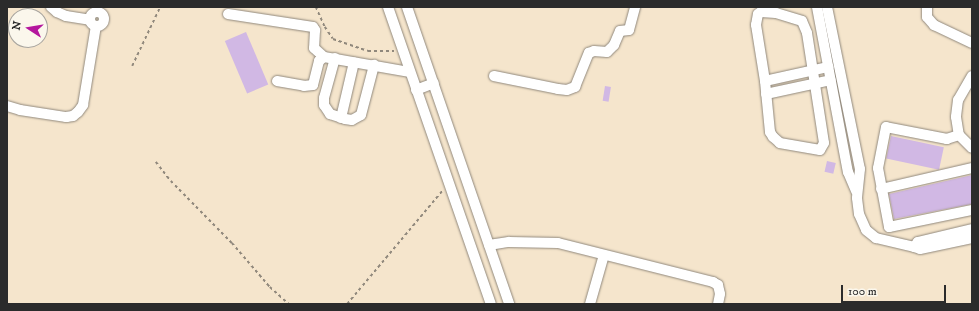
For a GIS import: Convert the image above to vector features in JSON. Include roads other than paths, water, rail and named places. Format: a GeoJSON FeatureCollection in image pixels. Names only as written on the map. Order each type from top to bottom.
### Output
{"type":"FeatureCollection","features":[{"type":"Feature","properties":{"kind":"street"},"geometry":{"type":"LineString","coordinates":[[7,106],[20,110],[73,116],[83,105],[93,23],[66,16],[57,12],[51,7]]}},
{"type":"Feature","properties":{"kind":"street"},"geometry":{"type":"LineString","coordinates":[[388,7],[409,72],[491,304]]}},
{"type":"Feature","properties":{"kind":"street"},"geometry":{"type":"LineString","coordinates":[[407,7],[509,304]]}},
{"type":"Feature","properties":{"kind":"street"},"geometry":{"type":"LineString","coordinates":[[494,76],[558,89],[568,90],[575,87],[589,53],[594,51],[607,52],[614,45],[620,31],[629,30],[635,7]]}},
{"type":"Feature","properties":{"kind":"street"},"geometry":{"type":"LineString","coordinates":[[817,7],[848,172],[857,193]]}},
{"type":"Feature","properties":{"kind":"street"},"geometry":{"type":"LineString","coordinates":[[827,7],[860,169],[857,193],[859,214],[866,230],[876,238],[920,249],[972,238]]}},
{"type":"Feature","properties":{"kind":"street"},"geometry":{"type":"LineString","coordinates":[[927,7],[927,17],[934,25],[972,43]]}},
{"type":"Feature","properties":{"kind":"street"},"geometry":{"type":"LineString","coordinates":[[761,12],[776,13],[802,21],[807,33],[824,143],[820,150],[780,143],[773,138],[770,132],[765,81],[756,24],[758,14],[761,12]]}},
{"type":"Feature","properties":{"kind":"street"},"geometry":{"type":"LineString","coordinates":[[228,14],[313,27],[315,30],[314,48],[324,57],[409,72]]}},
{"type":"Feature","properties":{"kind":"street"},"geometry":{"type":"LineString","coordinates":[[277,81],[304,86],[313,85],[319,61],[324,57]]}},
{"type":"Feature","properties":{"kind":"street"},"geometry":{"type":"LineString","coordinates":[[335,58],[324,98],[324,105],[330,114],[341,118],[352,120],[361,115],[374,66]]}},
{"type":"Feature","properties":{"kind":"street"},"geometry":{"type":"LineString","coordinates":[[341,118],[354,62]]}},
{"type":"Feature","properties":{"kind":"street"},"geometry":{"type":"LineString","coordinates":[[765,81],[828,67]]}},
{"type":"Feature","properties":{"kind":"street"},"geometry":{"type":"LineString","coordinates":[[972,76],[958,100],[956,117],[959,136],[972,148]]}},
{"type":"Feature","properties":{"kind":"street"},"geometry":{"type":"LineString","coordinates":[[766,94],[831,80]]}},
{"type":"Feature","properties":{"kind":"street"},"geometry":{"type":"LineString","coordinates":[[416,90],[434,82]]}},
{"type":"Feature","properties":{"kind":"street"},"geometry":{"type":"LineString","coordinates":[[959,136],[948,139],[886,127],[878,168],[881,189],[890,228],[972,210]]}},
{"type":"Feature","properties":{"kind":"street"},"geometry":{"type":"LineString","coordinates":[[881,189],[972,168]]}},
{"type":"Feature","properties":{"kind":"street"},"geometry":{"type":"LineString","coordinates":[[914,247],[918,242],[972,229]]}},
{"type":"Feature","properties":{"kind":"street"},"geometry":{"type":"LineString","coordinates":[[489,245],[509,242],[558,243],[713,282],[718,285],[720,294],[718,304]]}},
{"type":"Feature","properties":{"kind":"street"},"geometry":{"type":"LineString","coordinates":[[590,304],[604,255]]}}]}
